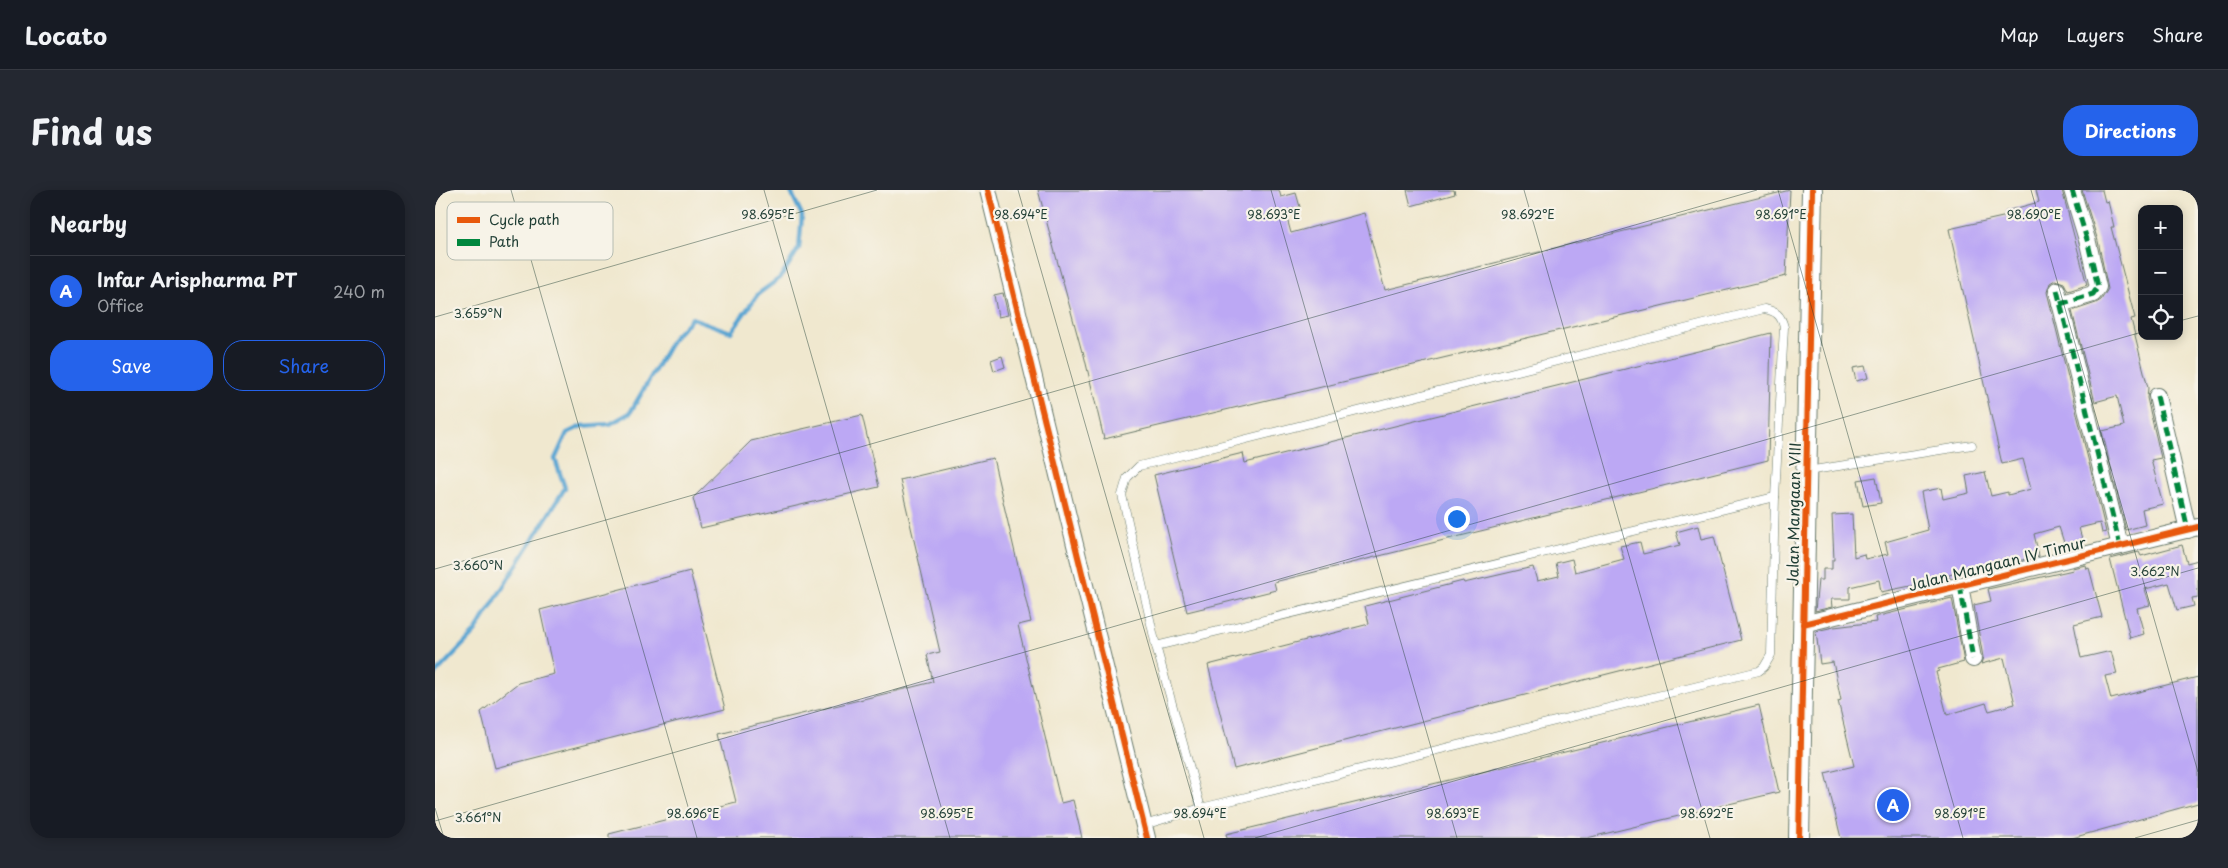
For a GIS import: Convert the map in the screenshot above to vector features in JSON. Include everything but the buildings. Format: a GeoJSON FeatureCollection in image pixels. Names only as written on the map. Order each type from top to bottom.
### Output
{"type":"FeatureCollection","features":[{"type":"Feature","properties":{"kind":"street"},"geometry":{"type":"LineString","coordinates":[[988,190],[1145,831]]}},
{"type":"Feature","properties":{"kind":"street","name":"Jalan Mangaan VIII"},"geometry":{"type":"LineString","coordinates":[[1799,838],[1812,190]]}},
{"type":"Feature","properties":{"kind":"street"},"geometry":{"type":"LineString","coordinates":[[2072,190],[2096,272],[2098,288],[2093,294],[2059,297],[2120,546]]}},
{"type":"Feature","properties":{"kind":"street"},"geometry":{"type":"LineString","coordinates":[[2157,396],[2193,528]]}},
{"type":"Feature","properties":{"kind":"street","name":"Jalan Mangaan IV Timur"},"geometry":{"type":"LineString","coordinates":[[1803,624],[2193,528]]}},
{"type":"Feature","properties":{"kind":"street"},"geometry":{"type":"LineString","coordinates":[[1960,585],[1973,659]]}},
{"type":"Feature","properties":{"kind":"lane"},"geometry":{"type":"LineString","coordinates":[[1145,831],[1201,808],[1759,671],[1764,667],[1771,655],[1775,497],[1784,327],[1779,314],[1772,310],[1764,309],[1139,466],[1127,478],[1122,495],[1157,646],[1201,808]]}},
{"type":"Feature","properties":{"kind":"lane"},"geometry":{"type":"LineString","coordinates":[[1807,471],[1972,445]]}},
{"type":"Feature","properties":{"kind":"lane"},"geometry":{"type":"LineString","coordinates":[[1157,646],[1775,497]]}},
{"type":"Feature","properties":{"kind":"waterway"},"geometry":{"type":"LineString","coordinates":[[435,674],[475,632],[565,488],[555,459],[567,433],[582,426],[610,424],[630,413],[674,337],[692,318],[731,332],[758,294],[780,278],[799,248],[802,215],[790,190]]}},
{"type":"Feature","properties":{"kind":"marked path"},"geometry":{"type":"LineString","coordinates":[[2060,304],[2093,294],[2098,287],[2088,243],[2072,190]]}},
{"type":"Feature","properties":{"kind":"marked path"},"geometry":{"type":"LineString","coordinates":[[2057,290],[2120,546]]}},
{"type":"Feature","properties":{"kind":"marked path"},"geometry":{"type":"LineString","coordinates":[[2157,396],[2188,530]]}},
{"type":"Feature","properties":{"kind":"marked path"},"geometry":{"type":"LineString","coordinates":[[1960,585],[1973,659]]}},
{"type":"Feature","properties":{"kind":"cycle path"},"geometry":{"type":"LineString","coordinates":[[988,190],[1147,838]]}},
{"type":"Feature","properties":{"kind":"cycle path"},"geometry":{"type":"LineString","coordinates":[[1799,838],[1812,190]]}},
{"type":"Feature","properties":{"kind":"cycle path"},"geometry":{"type":"LineString","coordinates":[[1803,624],[2198,527]]}},
{"type":"Feature","properties":{"kind":"place","name":"Infar Arispharma PT"},"geometry":{"type":"Point","coordinates":[1893,805]}}]}
